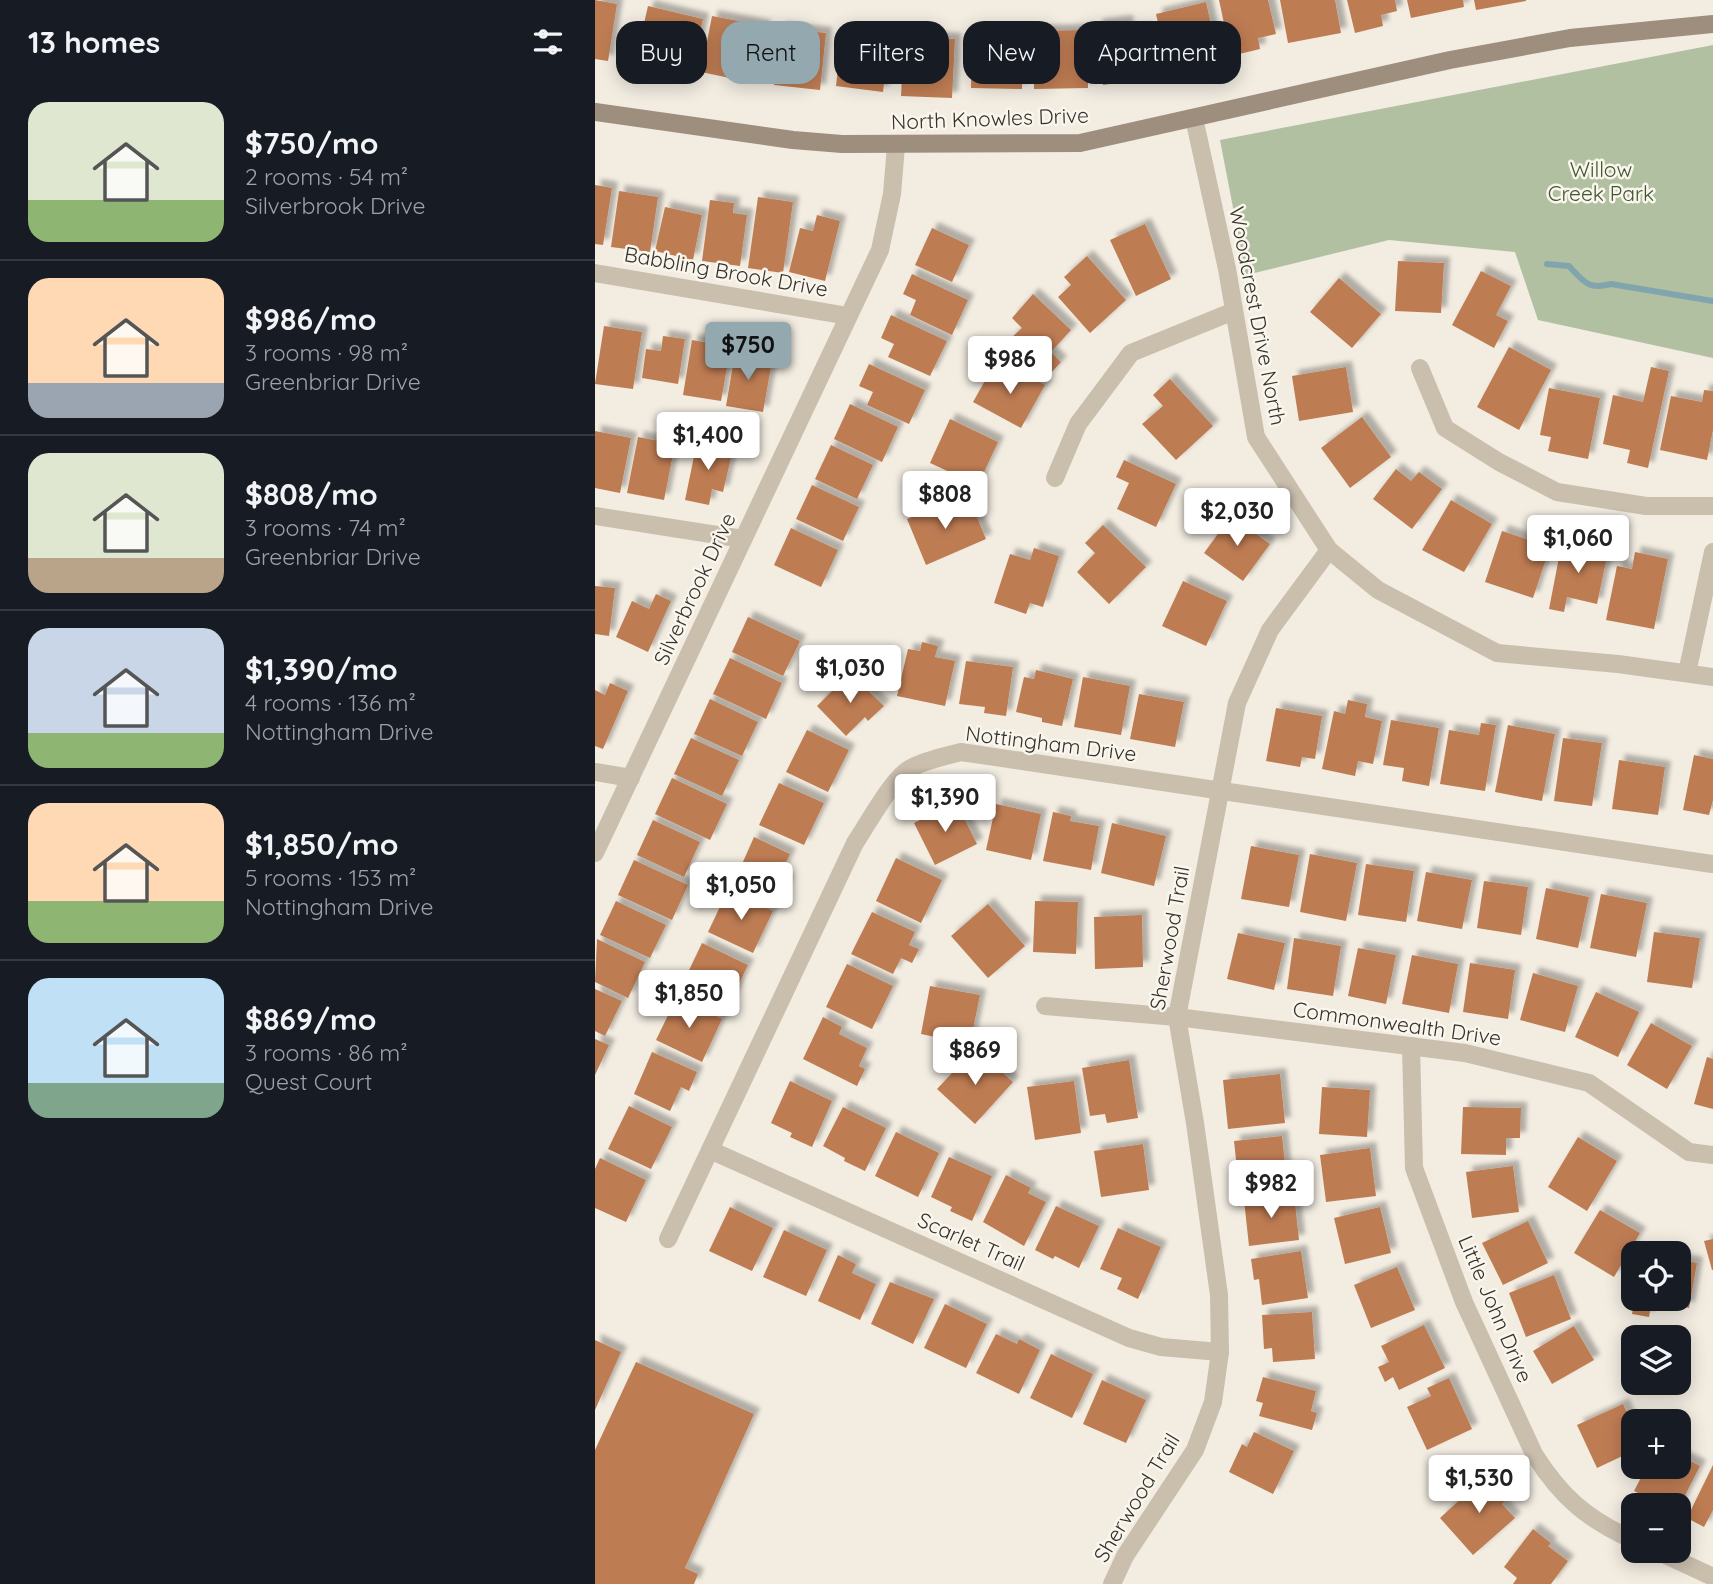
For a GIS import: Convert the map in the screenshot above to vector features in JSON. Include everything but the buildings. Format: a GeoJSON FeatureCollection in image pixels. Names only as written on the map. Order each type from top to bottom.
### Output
{"type":"FeatureCollection","features":[{"type":"Feature","properties":{"kind":"street","name":"North Knowles Drive"},"geometry":{"type":"LineString","coordinates":[[595,112],[793,140],[842,144],[896,146],[1080,143],[1450,60],[1570,38],[1713,24]]}},
{"type":"Feature","properties":{"kind":"street","name":"Woodcrest Drive North"},"geometry":{"type":"LineString","coordinates":[[1193,117],[1234,311],[1256,437],[1329,550],[1378,590],[1497,653],[1618,664],[1713,677]]}},
{"type":"Feature","properties":{"kind":"street","name":"Silverbrook Drive"},"geometry":{"type":"LineString","coordinates":[[595,853],[880,250],[893,194],[896,146]]}},
{"type":"Feature","properties":{"kind":"street","name":"Babbling Brook Drive"},"geometry":{"type":"LineString","coordinates":[[595,273],[848,316]]}},
{"type":"Feature","properties":{"kind":"street"},"geometry":{"type":"LineString","coordinates":[[1055,478],[1078,424],[1131,353],[1234,311]]}},
{"type":"Feature","properties":{"kind":"street"},"geometry":{"type":"LineString","coordinates":[[1420,368],[1445,428],[1499,462],[1557,492],[1646,506],[1713,506]]}},
{"type":"Feature","properties":{"kind":"street"},"geometry":{"type":"LineString","coordinates":[[595,516],[743,539]]}},
{"type":"Feature","properties":{"kind":"street","name":"Sherwood Trail"},"geometry":{"type":"LineString","coordinates":[[1112,1584],[1125,1556],[1195,1450],[1213,1402],[1220,1352],[1219,1295],[1177,1017],[1237,703],[1270,630],[1329,550]]}},
{"type":"Feature","properties":{"kind":"street"},"geometry":{"type":"LineString","coordinates":[[1687,673],[1713,552]]}},
{"type":"Feature","properties":{"kind":"street","name":"Nottingham Drive"},"geometry":{"type":"LineString","coordinates":[[668,1239],[855,844],[883,800],[906,771],[961,752],[1713,864]]}},
{"type":"Feature","properties":{"kind":"street"},"geometry":{"type":"LineString","coordinates":[[595,772],[631,778]]}},
{"type":"Feature","properties":{"kind":"street","name":"Commonwealth Drive"},"geometry":{"type":"LineString","coordinates":[[1045,1006],[1177,1017],[1465,1053],[1589,1083],[1689,1152],[1713,1154]]}},
{"type":"Feature","properties":{"kind":"street","name":"Little John Drive"},"geometry":{"type":"LineString","coordinates":[[1411,1046],[1414,1168],[1464,1302],[1534,1454],[1546,1473],[1575,1506],[1621,1534]]}},
{"type":"Feature","properties":{"kind":"street","name":"Scarlet Trail"},"geometry":{"type":"LineString","coordinates":[[710,1150],[1129,1338],[1161,1347],[1220,1352]]}},
{"type":"Feature","properties":{"kind":"street"},"geometry":{"type":"LineString","coordinates":[[1683,1563],[1713,1577]]}},
{"type":"Feature","properties":{"kind":"green space","name":"Willow Creek Park"},"geometry":{"type":"Polygon","coordinates":[[[1713,45],[1713,358],[1538,320],[1515,252],[1389,240],[1246,275],[1220,140],[1713,45]]]}},
{"type":"Feature","properties":{"kind":"waterway"},"geometry":{"type":"LineString","coordinates":[[1547,264],[1569,266],[1592,285],[1611,284],[1713,301]]}}]}
